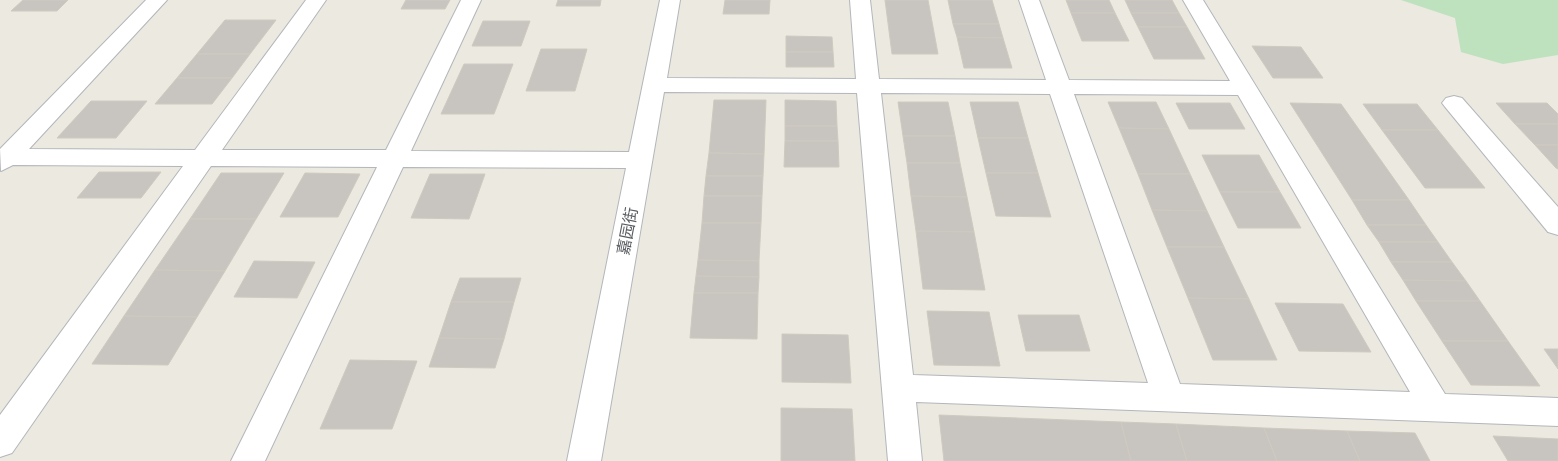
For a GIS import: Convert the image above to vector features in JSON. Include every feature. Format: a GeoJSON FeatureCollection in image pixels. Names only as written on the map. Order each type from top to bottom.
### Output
{"type":"FeatureCollection","features":[{"type":"Feature","properties":{"kind":"street"},"geometry":{"type":"LineString","coordinates":[[3,159],[157,0]]}},
{"type":"Feature","properties":{"kind":"street"},"geometry":{"type":"LineString","coordinates":[[0,442],[316,0]]}},
{"type":"Feature","properties":{"kind":"street"},"geometry":{"type":"LineString","coordinates":[[248,461],[471,0]]}},
{"type":"Feature","properties":{"kind":"street","name":"嘉园街"},"geometry":{"type":"LineString","coordinates":[[584,461],[670,0]]}},
{"type":"Feature","properties":{"kind":"street"},"geometry":{"type":"LineString","coordinates":[[860,0],[905,461]]}},
{"type":"Feature","properties":{"kind":"street"},"geometry":{"type":"LineString","coordinates":[[1029,0],[1169,398]]}},
{"type":"Feature","properties":{"kind":"street"},"geometry":{"type":"LineString","coordinates":[[1193,0],[1436,408]]}},
{"type":"Feature","properties":{"kind":"street"},"geometry":{"type":"LineString","coordinates":[[654,85],[1245,88]]}},
{"type":"Feature","properties":{"kind":"street"},"geometry":{"type":"LineString","coordinates":[[1454,103],[1558,224]]}},
{"type":"Feature","properties":{"kind":"street"},"geometry":{"type":"LineString","coordinates":[[3,159],[640,160]]}},
{"type":"Feature","properties":{"kind":"street"},"geometry":{"type":"LineString","coordinates":[[898,388],[1558,412]]}},
{"type":"Feature","properties":{"kind":"green space"},"geometry":{"type":"Polygon","coordinates":[[[1401,0],[1558,0],[1558,55],[1503,64],[1461,52],[1455,18],[1401,0]]]}},
{"type":"Feature","properties":{"kind":"building"},"geometry":{"type":"Polygon","coordinates":[[[23,0],[68,0],[57,11],[11,11],[23,0]]]}},
{"type":"Feature","properties":{"kind":"building"},"geometry":{"type":"Polygon","coordinates":[[[406,0],[450,0],[445,9],[401,9],[406,0]]]}},
{"type":"Feature","properties":{"kind":"building"},"geometry":{"type":"Polygon","coordinates":[[[558,0],[601,0],[600,6],[556,6],[558,0]]]}},
{"type":"Feature","properties":{"kind":"building"},"geometry":{"type":"Polygon","coordinates":[[[725,0],[770,0],[769,14],[723,14],[725,0]]]}},
{"type":"Feature","properties":{"kind":"building"},"geometry":{"type":"Polygon","coordinates":[[[885,0],[928,0],[938,54],[892,54],[885,0]]]}},
{"type":"Feature","properties":{"kind":"building"},"geometry":{"type":"Polygon","coordinates":[[[948,0],[992,0],[999,24],[953,24],[948,0]]]}},
{"type":"Feature","properties":{"kind":"building"},"geometry":{"type":"Polygon","coordinates":[[[1066,0],[1109,0],[1115,13],[1071,13],[1066,0]]]}},
{"type":"Feature","properties":{"kind":"building"},"geometry":{"type":"Polygon","coordinates":[[[1125,0],[1172,0],[1179,13],[1131,13],[1125,0]]]}},
{"type":"Feature","properties":{"kind":"building"},"geometry":{"type":"Polygon","coordinates":[[[1071,13],[1115,13],[1129,41],[1082,41],[1071,13]]]}},
{"type":"Feature","properties":{"kind":"building"},"geometry":{"type":"Polygon","coordinates":[[[1131,13],[1179,13],[1187,27],[1138,27],[1131,13]]]}},
{"type":"Feature","properties":{"kind":"building"},"geometry":{"type":"Polygon","coordinates":[[[225,20],[276,20],[250,54],[197,54],[225,20]]]}},
{"type":"Feature","properties":{"kind":"building"},"geometry":{"type":"Polygon","coordinates":[[[483,21],[530,21],[521,46],[472,46],[483,21]]]}},
{"type":"Feature","properties":{"kind":"building"},"geometry":{"type":"Polygon","coordinates":[[[953,24],[999,24],[1003,38],[957,37],[953,24]]]}},
{"type":"Feature","properties":{"kind":"building"},"geometry":{"type":"Polygon","coordinates":[[[1138,27],[1187,27],[1205,59],[1154,59],[1138,27]]]}},
{"type":"Feature","properties":{"kind":"building"},"geometry":{"type":"Polygon","coordinates":[[[786,36],[832,37],[833,52],[786,52],[786,36]]]}},
{"type":"Feature","properties":{"kind":"building"},"geometry":{"type":"Polygon","coordinates":[[[957,37],[1003,38],[1012,68],[964,68],[957,37]]]}},
{"type":"Feature","properties":{"kind":"building"},"geometry":{"type":"Polygon","coordinates":[[[1252,46],[1301,47],[1323,78],[1273,78],[1252,46]]]}},
{"type":"Feature","properties":{"kind":"building"},"geometry":{"type":"Polygon","coordinates":[[[541,49],[587,49],[575,91],[526,91],[541,49]]]}},
{"type":"Feature","properties":{"kind":"building"},"geometry":{"type":"Polygon","coordinates":[[[786,52],[833,52],[834,67],[786,67],[786,52]]]}},
{"type":"Feature","properties":{"kind":"building"},"geometry":{"type":"Polygon","coordinates":[[[197,54],[250,54],[232,78],[177,78],[197,54]]]}},
{"type":"Feature","properties":{"kind":"building"},"geometry":{"type":"Polygon","coordinates":[[[464,64],[513,64],[494,114],[441,114],[464,64]]]}},
{"type":"Feature","properties":{"kind":"building"},"geometry":{"type":"Polygon","coordinates":[[[177,78],[232,78],[212,104],[155,104],[177,78]]]}},
{"type":"Feature","properties":{"kind":"building"},"geometry":{"type":"Polygon","coordinates":[[[714,100],[766,100],[764,154],[709,153],[714,100]]]}},
{"type":"Feature","properties":{"kind":"building"},"geometry":{"type":"Polygon","coordinates":[[[785,100],[836,101],[837,126],[785,126],[785,100]]]}},
{"type":"Feature","properties":{"kind":"building"},"geometry":{"type":"Polygon","coordinates":[[[91,101],[147,101],[116,138],[57,138],[91,101]]]}},
{"type":"Feature","properties":{"kind":"building"},"geometry":{"type":"Polygon","coordinates":[[[898,102],[948,102],[955,136],[903,136],[898,102]]]}},
{"type":"Feature","properties":{"kind":"building"},"geometry":{"type":"Polygon","coordinates":[[[970,102],[1018,102],[1028,138],[978,138],[970,102]]]}},
{"type":"Feature","properties":{"kind":"building"},"geometry":{"type":"Polygon","coordinates":[[[1108,102],[1156,102],[1169,129],[1119,128],[1108,102]]]}},
{"type":"Feature","properties":{"kind":"building"},"geometry":{"type":"Polygon","coordinates":[[[1176,103],[1230,103],[1245,129],[1189,129],[1176,103]]]}},
{"type":"Feature","properties":{"kind":"building"},"geometry":{"type":"Polygon","coordinates":[[[1290,103],[1341,104],[1409,200],[1352,200],[1290,103]]]}},
{"type":"Feature","properties":{"kind":"building"},"geometry":{"type":"Polygon","coordinates":[[[1496,103],[1547,103],[1558,114],[1558,124],[1515,124],[1496,103]]]}},
{"type":"Feature","properties":{"kind":"building"},"geometry":{"type":"Polygon","coordinates":[[[1363,104],[1417,104],[1438,130],[1382,130],[1363,104]]]}},
{"type":"Feature","properties":{"kind":"building"},"geometry":{"type":"Polygon","coordinates":[[[1515,124],[1558,124],[1558,145],[1535,145],[1515,124]]]}},
{"type":"Feature","properties":{"kind":"building"},"geometry":{"type":"Polygon","coordinates":[[[785,126],[837,126],[838,141],[785,141],[785,126]]]}},
{"type":"Feature","properties":{"kind":"building"},"geometry":{"type":"Polygon","coordinates":[[[1119,128],[1169,129],[1190,174],[1138,174],[1119,128]]]}},
{"type":"Feature","properties":{"kind":"building"},"geometry":{"type":"Polygon","coordinates":[[[1382,130],[1438,130],[1485,188],[1425,188],[1382,130]]]}},
{"type":"Feature","properties":{"kind":"building"},"geometry":{"type":"Polygon","coordinates":[[[903,136],[955,136],[960,163],[907,163],[903,136]]]}},
{"type":"Feature","properties":{"kind":"building"},"geometry":{"type":"Polygon","coordinates":[[[978,138],[1028,138],[1038,173],[986,173],[978,138]]]}},
{"type":"Feature","properties":{"kind":"building"},"geometry":{"type":"Polygon","coordinates":[[[785,141],[838,141],[839,167],[784,167],[785,141]]]}},
{"type":"Feature","properties":{"kind":"building"},"geometry":{"type":"Polygon","coordinates":[[[1535,145],[1558,145],[1558,169],[1556,168],[1535,145]]]}},
{"type":"Feature","properties":{"kind":"building"},"geometry":{"type":"Polygon","coordinates":[[[709,153],[764,154],[763,176],[706,176],[709,153]]]}},
{"type":"Feature","properties":{"kind":"building"},"geometry":{"type":"Polygon","coordinates":[[[1202,155],[1259,155],[1280,192],[1220,192],[1202,155]]]}},
{"type":"Feature","properties":{"kind":"building"},"geometry":{"type":"Polygon","coordinates":[[[907,163],[960,163],[967,197],[911,196],[907,163]]]}},
{"type":"Feature","properties":{"kind":"building"},"geometry":{"type":"Polygon","coordinates":[[[99,172],[161,172],[141,198],[77,198],[99,172]]]}},
{"type":"Feature","properties":{"kind":"building"},"geometry":{"type":"Polygon","coordinates":[[[221,173],[284,173],[256,219],[190,219],[221,173]]]}},
{"type":"Feature","properties":{"kind":"building"},"geometry":{"type":"Polygon","coordinates":[[[305,173],[360,174],[338,217],[280,217],[305,173]]]}},
{"type":"Feature","properties":{"kind":"building"},"geometry":{"type":"Polygon","coordinates":[[[986,173],[1038,173],[1051,217],[996,216],[986,173]]]}},
{"type":"Feature","properties":{"kind":"building"},"geometry":{"type":"Polygon","coordinates":[[[430,174],[485,174],[469,219],[411,218],[430,174]]]}},
{"type":"Feature","properties":{"kind":"building"},"geometry":{"type":"Polygon","coordinates":[[[1138,174],[1190,174],[1207,211],[1152,210],[1138,174]]]}},
{"type":"Feature","properties":{"kind":"building"},"geometry":{"type":"Polygon","coordinates":[[[706,176],[763,176],[762,196],[704,196],[706,176]]]}},
{"type":"Feature","properties":{"kind":"building"},"geometry":{"type":"Polygon","coordinates":[[[1220,192],[1280,192],[1301,228],[1238,228],[1220,192]]]}},
{"type":"Feature","properties":{"kind":"building"},"geometry":{"type":"Polygon","coordinates":[[[704,196],[762,196],[761,223],[702,223],[704,196]]]}},
{"type":"Feature","properties":{"kind":"building"},"geometry":{"type":"Polygon","coordinates":[[[911,196],[967,197],[974,232],[916,231],[911,196]]]}},
{"type":"Feature","properties":{"kind":"building"},"geometry":{"type":"Polygon","coordinates":[[[1352,200],[1409,200],[1426,225],[1367,225],[1352,200]]]}},
{"type":"Feature","properties":{"kind":"building"},"geometry":{"type":"Polygon","coordinates":[[[1152,210],[1207,211],[1224,247],[1167,247],[1152,210]]]}},
{"type":"Feature","properties":{"kind":"building"},"geometry":{"type":"Polygon","coordinates":[[[190,219],[256,219],[225,271],[155,270],[190,219]]]}},
{"type":"Feature","properties":{"kind":"building"},"geometry":{"type":"Polygon","coordinates":[[[702,223],[761,223],[759,261],[698,260],[702,223]]]}},
{"type":"Feature","properties":{"kind":"building"},"geometry":{"type":"Polygon","coordinates":[[[1367,225],[1426,225],[1438,242],[1379,242],[1367,225]]]}},
{"type":"Feature","properties":{"kind":"building"},"geometry":{"type":"Polygon","coordinates":[[[916,231],[974,232],[985,290],[923,289],[916,231]]]}},
{"type":"Feature","properties":{"kind":"building"},"geometry":{"type":"Polygon","coordinates":[[[1379,242],[1438,242],[1452,262],[1391,262],[1379,242]]]}},
{"type":"Feature","properties":{"kind":"building"},"geometry":{"type":"Polygon","coordinates":[[[1167,247],[1224,247],[1249,299],[1188,298],[1167,247]]]}},
{"type":"Feature","properties":{"kind":"building"},"geometry":{"type":"Polygon","coordinates":[[[698,260],[759,261],[759,277],[696,276],[698,260]]]}},
{"type":"Feature","properties":{"kind":"building"},"geometry":{"type":"Polygon","coordinates":[[[254,261],[315,262],[297,298],[234,297],[254,261]]]}},
{"type":"Feature","properties":{"kind":"building"},"geometry":{"type":"Polygon","coordinates":[[[1391,262],[1452,262],[1466,281],[1403,280],[1391,262]]]}},
{"type":"Feature","properties":{"kind":"building"},"geometry":{"type":"Polygon","coordinates":[[[155,270],[225,271],[197,317],[124,316],[155,270]]]}},
{"type":"Feature","properties":{"kind":"building"},"geometry":{"type":"Polygon","coordinates":[[[696,276],[759,277],[758,293],[694,293],[696,276]]]}},
{"type":"Feature","properties":{"kind":"building"},"geometry":{"type":"Polygon","coordinates":[[[460,278],[521,278],[514,302],[451,302],[460,278]]]}},
{"type":"Feature","properties":{"kind":"building"},"geometry":{"type":"Polygon","coordinates":[[[1403,280],[1466,281],[1480,301],[1416,301],[1403,280]]]}},
{"type":"Feature","properties":{"kind":"building"},"geometry":{"type":"Polygon","coordinates":[[[694,293],[758,293],[757,339],[690,338],[694,293]]]}},
{"type":"Feature","properties":{"kind":"building"},"geometry":{"type":"Polygon","coordinates":[[[1188,298],[1249,299],[1277,360],[1213,360],[1188,298]]]}},
{"type":"Feature","properties":{"kind":"building"},"geometry":{"type":"Polygon","coordinates":[[[1416,301],[1480,301],[1508,341],[1442,341],[1416,301]]]}},
{"type":"Feature","properties":{"kind":"building"},"geometry":{"type":"Polygon","coordinates":[[[451,302],[514,302],[504,339],[439,338],[451,302]]]}},
{"type":"Feature","properties":{"kind":"building"},"geometry":{"type":"Polygon","coordinates":[[[1275,303],[1343,304],[1371,352],[1299,351],[1275,303]]]}},
{"type":"Feature","properties":{"kind":"building"},"geometry":{"type":"Polygon","coordinates":[[[927,311],[989,312],[1000,366],[934,365],[927,311]]]}},
{"type":"Feature","properties":{"kind":"building"},"geometry":{"type":"Polygon","coordinates":[[[1018,315],[1079,315],[1090,351],[1026,351],[1018,315]]]}},
{"type":"Feature","properties":{"kind":"building"},"geometry":{"type":"Polygon","coordinates":[[[124,316],[197,317],[168,365],[92,364],[124,316]]]}},
{"type":"Feature","properties":{"kind":"building"},"geometry":{"type":"Polygon","coordinates":[[[782,334],[848,335],[851,383],[782,382],[782,334]]]}},
{"type":"Feature","properties":{"kind":"building"},"geometry":{"type":"Polygon","coordinates":[[[439,338],[504,339],[495,368],[429,367],[439,338]]]}},
{"type":"Feature","properties":{"kind":"building"},"geometry":{"type":"Polygon","coordinates":[[[1442,341],[1508,341],[1540,386],[1471,385],[1442,341]]]}},
{"type":"Feature","properties":{"kind":"building"},"geometry":{"type":"Polygon","coordinates":[[[1544,349],[1558,349],[1558,369],[1544,349]]]}},
{"type":"Feature","properties":{"kind":"building"},"geometry":{"type":"Polygon","coordinates":[[[350,360],[417,361],[392,429],[320,429],[350,360]]]}},
{"type":"Feature","properties":{"kind":"building"},"geometry":{"type":"Polygon","coordinates":[[[781,408],[852,409],[855,461],[781,461],[781,408]]]}},
{"type":"Feature","properties":{"kind":"building"},"geometry":{"type":"Polygon","coordinates":[[[939,415],[1121,422],[1131,461],[944,461],[939,415]]]}},
{"type":"Feature","properties":{"kind":"building"},"geometry":{"type":"Polygon","coordinates":[[[1121,422],[1176,424],[1187,461],[1131,461],[1121,422]]]}},
{"type":"Feature","properties":{"kind":"building"},"geometry":{"type":"Polygon","coordinates":[[[1176,424],[1264,428],[1277,461],[1187,461],[1176,424]]]}},
{"type":"Feature","properties":{"kind":"building"},"geometry":{"type":"Polygon","coordinates":[[[1264,428],[1347,431],[1360,461],[1277,461],[1264,428]]]}},
{"type":"Feature","properties":{"kind":"building"},"geometry":{"type":"Polygon","coordinates":[[[1347,431],[1415,433],[1430,461],[1360,461],[1347,431]]]}},
{"type":"Feature","properties":{"kind":"building"},"geometry":{"type":"Polygon","coordinates":[[[1493,436],[1558,439],[1558,461],[1508,461],[1493,436]]]}}]}
